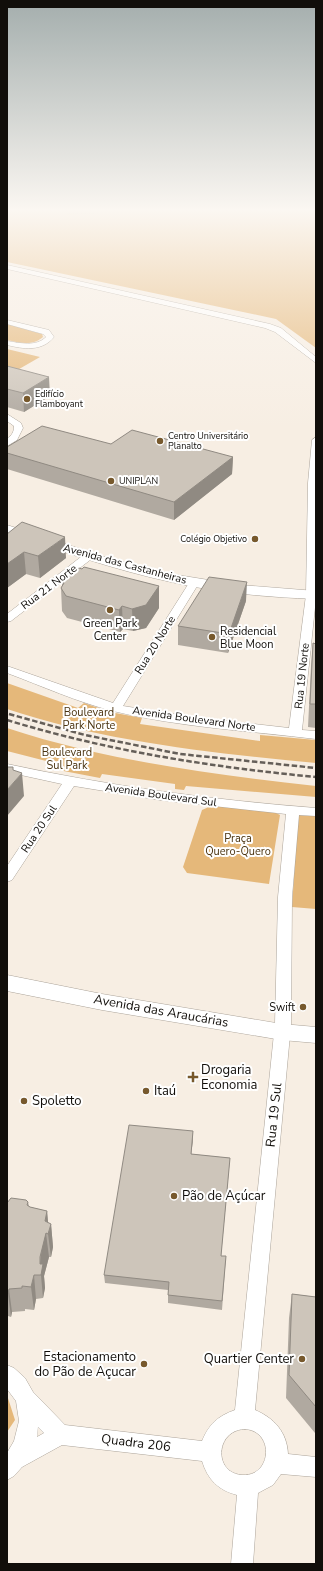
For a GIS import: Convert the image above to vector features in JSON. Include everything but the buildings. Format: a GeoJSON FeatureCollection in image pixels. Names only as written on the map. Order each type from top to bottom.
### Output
{"type":"FeatureCollection","features":[{"type":"Feature","properties":{"kind":"main road","name":"Avenida das Castanheiras"},"geometry":{"type":"LineString","coordinates":[[7,529],[90,556],[142,571],[194,583],[253,591],[314,595]]}},
{"type":"Feature","properties":{"kind":"main road","name":"Avenida das Araucárias"},"geometry":{"type":"LineString","coordinates":[[7,982],[102,1002],[282,1032],[316,1035]]}},
{"type":"Feature","properties":{"kind":"street"},"geometry":{"type":"LineString","coordinates":[[74,282],[267,326],[278,330],[316,361]]}},
{"type":"Feature","properties":{"kind":"street"},"geometry":{"type":"LineString","coordinates":[[7,322],[46,332],[50,337],[40,344],[31,346],[7,343]]}},
{"type":"Feature","properties":{"kind":"street"},"geometry":{"type":"LineString","coordinates":[[7,417],[18,425],[18,432],[14,438],[7,443]]}},
{"type":"Feature","properties":{"kind":"street","name":"Rua 19 Norte"},"geometry":{"type":"LineString","coordinates":[[295,733],[314,595],[313,483],[316,440]]}},
{"type":"Feature","properties":{"kind":"street","name":"Rua 21 Norte"},"geometry":{"type":"LineString","coordinates":[[7,619],[90,556]]}},
{"type":"Feature","properties":{"kind":"street","name":"Rua 20 Norte"},"geometry":{"type":"LineString","coordinates":[[116,708],[194,583]]}},
{"type":"Feature","properties":{"kind":"street","name":"Avenida Boulevard Norte"},"geometry":{"type":"LineString","coordinates":[[7,669],[95,702],[116,708],[192,721],[316,735]]}},
{"type":"Feature","properties":{"kind":"street","name":"Avenida Boulevard Sul"},"geometry":{"type":"LineString","coordinates":[[7,768],[70,782],[197,801],[316,812]]}},
{"type":"Feature","properties":{"kind":"street","name":"Rua 20 Sul"},"geometry":{"type":"LineString","coordinates":[[7,877],[70,782]]}},
{"type":"Feature","properties":{"kind":"street","name":"Rua 19 Sul"},"geometry":{"type":"LineString","coordinates":[[244,1419],[282,1032],[285,897],[293,811]]}},
{"type":"Feature","properties":{"kind":"street"},"geometry":{"type":"LineString","coordinates":[[7,1375],[16,1382],[27,1400],[60,1435],[12,1464]]}},
{"type":"Feature","properties":{"kind":"street"},"geometry":{"type":"LineString","coordinates":[[12,1464],[30,1430],[27,1400]]}},
{"type":"Feature","properties":{"kind":"street"},"geometry":{"type":"LineString","coordinates":[[244,1419],[254,1421],[263,1426],[270,1433],[275,1442],[277,1453],[276,1463],[272,1472],[266,1479],[257,1484],[248,1486],[237,1485],[227,1480],[219,1473],[213,1463],[211,1452],[212,1441],[217,1431],[229,1422],[244,1419]]}},
{"type":"Feature","properties":{"kind":"street","name":"Quadra 206"},"geometry":{"type":"LineString","coordinates":[[60,1435],[211,1452]]}},
{"type":"Feature","properties":{"kind":"street"},"geometry":{"type":"LineString","coordinates":[[276,1463],[316,1467]]}},
{"type":"Feature","properties":{"kind":"street"},"geometry":{"type":"LineString","coordinates":[[242,1564],[248,1486]]}},
{"type":"Feature","properties":{"kind":"green space"},"geometry":{"type":"Polygon","coordinates":[[[103,282],[316,282],[316,348],[276,319],[103,282]]]}},
{"type":"Feature","properties":{"kind":"green space"},"geometry":{"type":"Polygon","coordinates":[[[7,324],[42,334],[43,337],[30,343],[7,340],[7,324]]]}},
{"type":"Feature","properties":{"kind":"green space"},"geometry":{"type":"Polygon","coordinates":[[[7,349],[40,357],[7,376],[7,349]]]}},
{"type":"Feature","properties":{"kind":"green space","name":"Boulevard Park Norte"},"geometry":{"type":"Polygon","coordinates":[[[7,683],[78,708],[84,703],[110,712],[142,718],[140,724],[260,741],[260,735],[316,740],[316,763],[160,745],[82,730],[7,709],[7,683]]]}},
{"type":"Feature","properties":{"kind":"green space","name":"Boulevard Sul Park"},"geometry":{"type":"Polygon","coordinates":[[[7,728],[121,758],[237,777],[316,786],[316,797],[186,786],[184,790],[175,789],[175,784],[102,774],[100,778],[48,768],[50,762],[7,751],[7,728]]]}},
{"type":"Feature","properties":{"kind":"green space","name":"Praça Quero-Quero"},"geometry":{"type":"Polygon","coordinates":[[[211,806],[272,811],[280,815],[269,884],[187,873],[183,867],[202,810],[211,806]]]}},
{"type":"Feature","properties":{"kind":"green space"},"geometry":{"type":"Polygon","coordinates":[[[298,815],[316,816],[316,909],[292,907],[298,815]]]}},
{"type":"Feature","properties":{"kind":"green space"},"geometry":{"type":"Polygon","coordinates":[[[7,1395],[15,1420],[7,1432],[7,1395]]]}},
{"type":"Feature","properties":{"kind":"railway"},"geometry":{"type":"LineString","coordinates":[[9,714],[85,735],[180,754],[316,768]]}},
{"type":"Feature","properties":{"kind":"railway"},"geometry":{"type":"LineString","coordinates":[[7,720],[83,741],[121,749],[199,763],[316,777]]}},
{"type":"Feature","properties":{"kind":"place","name":"Edifício Flamboyant"},"geometry":{"type":"Point","coordinates":[27,399]}},
{"type":"Feature","properties":{"kind":"place","name":"Centro Universitário Planalto"},"geometry":{"type":"Point","coordinates":[160,441]}},
{"type":"Feature","properties":{"kind":"place","name":"UNIPLAN"},"geometry":{"type":"Point","coordinates":[111,481]}},
{"type":"Feature","properties":{"kind":"place","name":"Colégio Objetivo"},"geometry":{"type":"Point","coordinates":[255,539]}},
{"type":"Feature","properties":{"kind":"place","name":"Green Park Center"},"geometry":{"type":"Point","coordinates":[110,610]}},
{"type":"Feature","properties":{"kind":"place","name":"Residencial Blue Moon"},"geometry":{"type":"Point","coordinates":[212,637]}},
{"type":"Feature","properties":{"kind":"place","name":"Swift"},"geometry":{"type":"Point","coordinates":[303,1007]}},
{"type":"Feature","properties":{"kind":"place","name":"Drogaria Economia"},"geometry":{"type":"Point","coordinates":[193,1077]}},
{"type":"Feature","properties":{"kind":"place","name":"Itaú"},"geometry":{"type":"Point","coordinates":[146,1091]}},
{"type":"Feature","properties":{"kind":"place","name":"Spoletto"},"geometry":{"type":"Point","coordinates":[24,1101]}},
{"type":"Feature","properties":{"kind":"place","name":"Pão de Açúcar"},"geometry":{"type":"Point","coordinates":[174,1196]}},
{"type":"Feature","properties":{"kind":"place","name":"Quartier Center"},"geometry":{"type":"Point","coordinates":[302,1359]}},
{"type":"Feature","properties":{"kind":"place","name":"Estacionamento do Pão de Açucar"},"geometry":{"type":"Point","coordinates":[144,1364]}}]}
